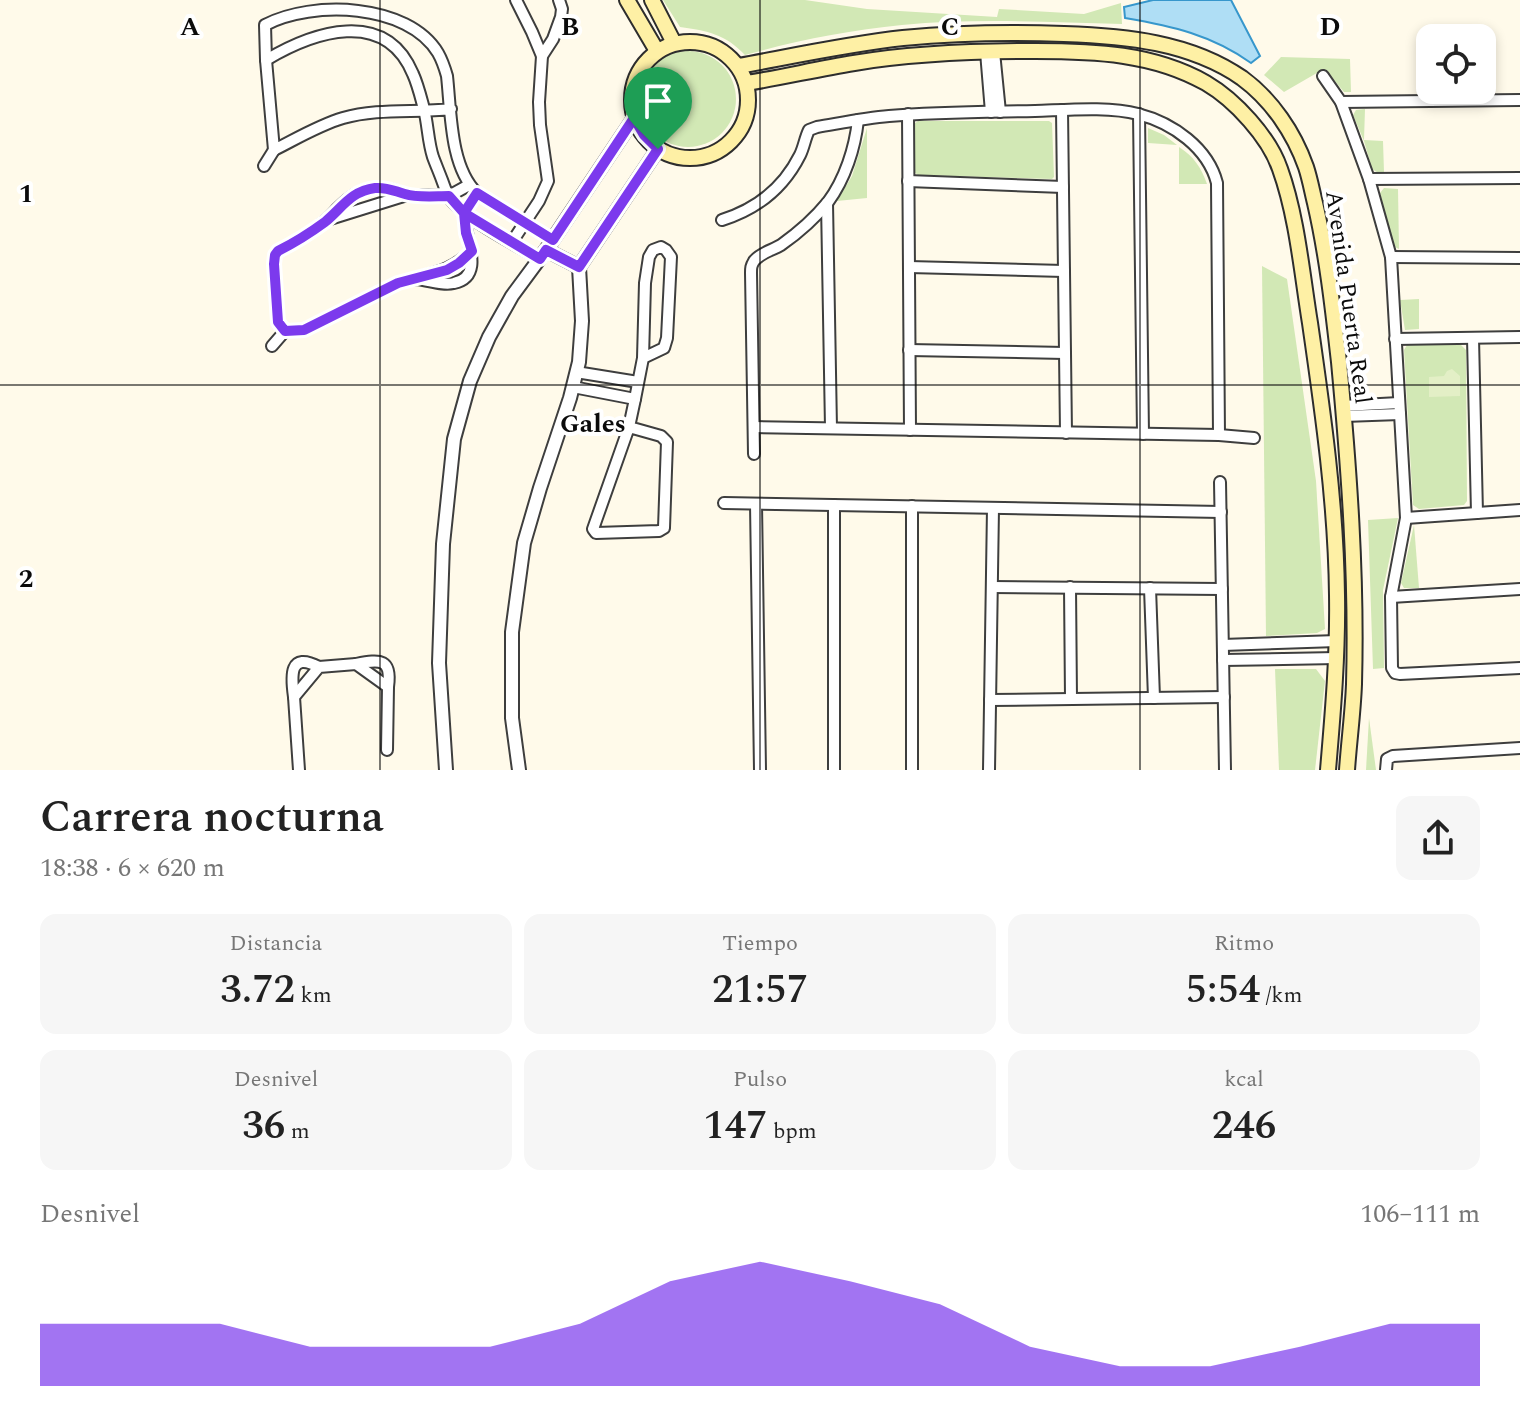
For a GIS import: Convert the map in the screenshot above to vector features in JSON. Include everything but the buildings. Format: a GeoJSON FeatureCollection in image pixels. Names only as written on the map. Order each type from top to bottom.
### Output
{"type":"FeatureCollection","features":[{"type":"Feature","properties":{"kind":"main road"},"geometry":{"type":"LineString","coordinates":[[627,0],[657,51]]}},
{"type":"Feature","properties":{"kind":"main road"},"geometry":{"type":"LineString","coordinates":[[652,0],[674,43]]}},
{"type":"Feature","properties":{"kind":"main road","name":"Avenida Puerta Real"},"geometry":{"type":"LineString","coordinates":[[739,66],[860,44],[953,35],[1098,35],[1178,48],[1241,77],[1267,101],[1287,125],[1307,168],[1321,229],[1335,322],[1349,479],[1354,596],[1354,686],[1347,770]]}},
{"type":"Feature","properties":{"kind":"main road"},"geometry":{"type":"LineString","coordinates":[[692,41],[710,44],[726,53],[739,66],[747,83],[749,103],[745,123],[733,140],[717,152],[697,158],[677,157],[658,149],[644,135],[634,118],[632,99],[635,81],[644,64],[657,51],[674,43],[692,41]]}},
{"type":"Feature","properties":{"kind":"main road","name":"Avenida Puerta Real"},"geometry":{"type":"LineString","coordinates":[[747,83],[857,63],[990,52],[1099,52],[1137,57],[1208,84],[1243,114],[1263,137],[1280,167],[1296,232],[1325,422],[1334,535],[1337,641],[1328,770]]}},
{"type":"Feature","properties":{"kind":"main road"},"geometry":{"type":"LineString","coordinates":[[1296,232],[1321,229]]}},
{"type":"Feature","properties":{"kind":"street"},"geometry":{"type":"LineString","coordinates":[[512,242],[539,201],[548,181],[540,125],[542,56],[516,0]]}},
{"type":"Feature","properties":{"kind":"street"},"geometry":{"type":"LineString","coordinates":[[542,56],[553,39],[561,17],[559,0]]}},
{"type":"Feature","properties":{"kind":"street"},"geometry":{"type":"LineString","coordinates":[[274,150],[264,29],[267,24],[307,11],[336,9],[363,11],[398,22],[413,29],[438,52],[447,76],[457,156],[469,185],[524,224],[546,250]]}},
{"type":"Feature","properties":{"kind":"street"},"geometry":{"type":"LineString","coordinates":[[363,11],[363,31]]}},
{"type":"Feature","properties":{"kind":"street"},"geometry":{"type":"LineString","coordinates":[[266,60],[291,45],[322,35],[363,31],[379,37],[397,49],[413,72],[425,112],[432,155],[449,196],[464,213],[512,242],[546,250],[579,267]]}},
{"type":"Feature","properties":{"kind":"street"},"geometry":{"type":"LineString","coordinates":[[990,52],[996,112]]}},
{"type":"Feature","properties":{"kind":"street"},"geometry":{"type":"LineString","coordinates":[[1323,76],[1341,102],[1369,179],[1391,257],[1406,518],[1391,597],[1392,668],[1395,673],[1520,668]]}},
{"type":"Feature","properties":{"kind":"street"},"geometry":{"type":"LineString","coordinates":[[1341,102],[1520,100]]}},
{"type":"Feature","properties":{"kind":"street"},"geometry":{"type":"LineString","coordinates":[[264,166],[274,150],[342,118],[369,113],[451,109]]}},
{"type":"Feature","properties":{"kind":"street"},"geometry":{"type":"LineString","coordinates":[[1062,110],[1066,433]]}},
{"type":"Feature","properties":{"kind":"street"},"geometry":{"type":"LineString","coordinates":[[722,220],[740,215],[769,196],[798,159],[809,130],[817,127],[908,114],[1062,110],[1139,114],[1163,123],[1198,148],[1214,172],[1217,183],[1219,435]]}},
{"type":"Feature","properties":{"kind":"street"},"geometry":{"type":"LineString","coordinates":[[908,114],[910,430]]}},
{"type":"Feature","properties":{"kind":"street"},"geometry":{"type":"LineString","coordinates":[[1139,114],[1143,434]]}},
{"type":"Feature","properties":{"kind":"street"},"geometry":{"type":"LineString","coordinates":[[446,770],[439,663],[443,544],[454,439],[470,381],[489,337],[512,296],[634,118]]}},
{"type":"Feature","properties":{"kind":"street"},"geometry":{"type":"LineString","coordinates":[[754,454],[752,264],[794,235],[827,203],[852,153],[858,120]]}},
{"type":"Feature","properties":{"kind":"street"},"geometry":{"type":"LineString","coordinates":[[519,770],[512,718],[512,632],[524,543],[576,372],[582,321],[579,267],[658,149]]}},
{"type":"Feature","properties":{"kind":"street"},"geometry":{"type":"LineString","coordinates":[[1369,179],[1520,178]]}},
{"type":"Feature","properties":{"kind":"street"},"geometry":{"type":"LineString","coordinates":[[908,181],[1063,187]]}},
{"type":"Feature","properties":{"kind":"street"},"geometry":{"type":"LineString","coordinates":[[328,219],[407,195],[449,196],[469,185]]}},
{"type":"Feature","properties":{"kind":"street"},"geometry":{"type":"LineString","coordinates":[[285,331],[278,322],[274,264],[278,251],[302,238],[361,191],[392,189],[407,195]]}},
{"type":"Feature","properties":{"kind":"street"},"geometry":{"type":"LineString","coordinates":[[272,346],[285,331],[304,330],[398,283],[414,279],[440,283],[458,281],[469,274],[472,251],[464,213],[477,193]]}},
{"type":"Feature","properties":{"kind":"street"},"geometry":{"type":"LineString","coordinates":[[827,203],[831,428]]}},
{"type":"Feature","properties":{"kind":"street"},"geometry":{"type":"LineString","coordinates":[[629,427],[661,436],[667,442],[664,528],[659,531],[596,533],[593,529],[629,427],[643,358],[646,274],[651,253],[661,247],[671,257],[666,344],[661,350],[643,358]]}},
{"type":"Feature","properties":{"kind":"street"},"geometry":{"type":"LineString","coordinates":[[1391,257],[1520,258]]}},
{"type":"Feature","properties":{"kind":"street"},"geometry":{"type":"LineString","coordinates":[[909,267],[1064,271]]}},
{"type":"Feature","properties":{"kind":"street"},"geometry":{"type":"LineString","coordinates":[[1395,339],[1520,337]]}},
{"type":"Feature","properties":{"kind":"street"},"geometry":{"type":"LineString","coordinates":[[1473,338],[1477,513]]}},
{"type":"Feature","properties":{"kind":"street"},"geometry":{"type":"LineString","coordinates":[[909,350],[1065,353]]}},
{"type":"Feature","properties":{"kind":"street"},"geometry":{"type":"LineString","coordinates":[[576,372],[638,382]]}},
{"type":"Feature","properties":{"kind":"street"},"geometry":{"type":"LineString","coordinates":[[573,387],[635,399]]}},
{"type":"Feature","properties":{"kind":"street"},"geometry":{"type":"LineString","coordinates":[[1343,411],[1400,409]]}},
{"type":"Feature","properties":{"kind":"street"},"geometry":{"type":"LineString","coordinates":[[754,427],[1254,438]]}},
{"type":"Feature","properties":{"kind":"street"},"geometry":{"type":"LineString","coordinates":[[1220,482],[1225,770]]}},
{"type":"Feature","properties":{"kind":"street"},"geometry":{"type":"LineString","coordinates":[[724,503],[1221,512]]}},
{"type":"Feature","properties":{"kind":"street"},"geometry":{"type":"LineString","coordinates":[[756,504],[760,770]]}},
{"type":"Feature","properties":{"kind":"street"},"geometry":{"type":"LineString","coordinates":[[834,505],[834,770]]}},
{"type":"Feature","properties":{"kind":"street"},"geometry":{"type":"LineString","coordinates":[[912,506],[912,770]]}},
{"type":"Feature","properties":{"kind":"street"},"geometry":{"type":"LineString","coordinates":[[989,770],[993,508]]}},
{"type":"Feature","properties":{"kind":"street"},"geometry":{"type":"LineString","coordinates":[[1406,518],[1520,510]]}},
{"type":"Feature","properties":{"kind":"street"},"geometry":{"type":"LineString","coordinates":[[992,587],[1222,589]]}},
{"type":"Feature","properties":{"kind":"street"},"geometry":{"type":"LineString","coordinates":[[1070,587],[1071,699]]}},
{"type":"Feature","properties":{"kind":"street"},"geometry":{"type":"LineString","coordinates":[[1150,588],[1154,698]]}},
{"type":"Feature","properties":{"kind":"street"},"geometry":{"type":"LineString","coordinates":[[1391,597],[1520,589]]}},
{"type":"Feature","properties":{"kind":"street"},"geometry":{"type":"LineString","coordinates":[[1223,645],[1337,641]]}},
{"type":"Feature","properties":{"kind":"street"},"geometry":{"type":"LineString","coordinates":[[1308,658],[1309,643]]}},
{"type":"Feature","properties":{"kind":"street"},"geometry":{"type":"LineString","coordinates":[[1223,660],[1337,658]]}},
{"type":"Feature","properties":{"kind":"street"},"geometry":{"type":"LineString","coordinates":[[299,770],[291,679],[294,668],[302,662],[319,667],[374,661],[387,665],[390,672],[387,750]]}},
{"type":"Feature","properties":{"kind":"street"},"geometry":{"type":"LineString","coordinates":[[356,664],[388,687]]}},
{"type":"Feature","properties":{"kind":"street"},"geometry":{"type":"LineString","coordinates":[[294,697],[319,667]]}},
{"type":"Feature","properties":{"kind":"street"},"geometry":{"type":"LineString","coordinates":[[990,700],[1224,697]]}},
{"type":"Feature","properties":{"kind":"street"},"geometry":{"type":"LineString","coordinates":[[1386,770],[1387,759],[1393,756],[1520,748]]}},
{"type":"Feature","properties":{"kind":"green space"},"geometry":{"type":"Polygon","coordinates":[[[663,0],[805,0],[867,9],[997,17],[999,9],[1084,14],[1121,3],[1122,24],[984,21],[902,25],[822,37],[745,55],[716,35],[680,27],[663,0]]]}},
{"type":"Feature","properties":{"kind":"green space"},"geometry":{"type":"Polygon","coordinates":[[[688,51],[707,54],[722,65],[733,80],[736,99],[733,118],[722,133],[707,144],[688,147],[669,144],[654,133],[643,118],[640,99],[643,80],[654,65],[669,54],[688,51]]]}},
{"type":"Feature","properties":{"kind":"green space"},"geometry":{"type":"Polygon","coordinates":[[[1281,57],[1350,59],[1351,92],[1344,92],[1322,70],[1284,92],[1264,75],[1281,57]]]}},
{"type":"Feature","properties":{"kind":"green space"},"geometry":{"type":"Polygon","coordinates":[[[1365,109],[1364,140],[1383,141],[1384,172],[1372,169],[1353,115],[1356,110],[1365,109]]]}},
{"type":"Feature","properties":{"kind":"green space"},"geometry":{"type":"Polygon","coordinates":[[[918,121],[1049,121],[1052,123],[1054,177],[918,175],[914,172],[914,124],[918,121]]]}},
{"type":"Feature","properties":{"kind":"green space"},"geometry":{"type":"Polygon","coordinates":[[[867,128],[867,198],[837,201],[852,176],[867,128]]]}},
{"type":"Feature","properties":{"kind":"green space"},"geometry":{"type":"Polygon","coordinates":[[[1148,128],[1164,135],[1177,145],[1148,143],[1148,128]]]}},
{"type":"Feature","properties":{"kind":"green space"},"geometry":{"type":"Polygon","coordinates":[[[1179,147],[1196,163],[1207,184],[1179,184],[1179,147]]]}},
{"type":"Feature","properties":{"kind":"green space"},"geometry":{"type":"Polygon","coordinates":[[[1384,188],[1398,189],[1399,249],[1393,246],[1380,193],[1384,188]]]}},
{"type":"Feature","properties":{"kind":"green space"},"geometry":{"type":"Polygon","coordinates":[[[1262,266],[1287,279],[1316,481],[1325,629],[1317,633],[1266,636],[1262,266]]]}},
{"type":"Feature","properties":{"kind":"green space"},"geometry":{"type":"Polygon","coordinates":[[[1419,299],[1419,329],[1405,330],[1400,300],[1419,299]]]}},
{"type":"Feature","properties":{"kind":"green space"},"geometry":{"type":"Polygon","coordinates":[[[1407,345],[1461,345],[1466,350],[1467,501],[1464,505],[1419,509],[1413,505],[1404,350],[1407,345]]]}},
{"type":"Feature","properties":{"kind":"green space"},"geometry":{"type":"Polygon","coordinates":[[[1452,369],[1460,376],[1460,396],[1429,397],[1429,377],[1444,376],[1452,369]]]}},
{"type":"Feature","properties":{"kind":"green space"},"geometry":{"type":"Polygon","coordinates":[[[1398,518],[1383,590],[1384,668],[1373,669],[1368,520],[1398,518]]]}},
{"type":"Feature","properties":{"kind":"green space"},"geometry":{"type":"Polygon","coordinates":[[[1414,525],[1419,588],[1404,588],[1401,583],[1414,525]]]}},
{"type":"Feature","properties":{"kind":"green space"},"geometry":{"type":"Polygon","coordinates":[[[1275,669],[1316,669],[1325,681],[1315,770],[1279,770],[1275,669]]]}},
{"type":"Feature","properties":{"kind":"green space"},"geometry":{"type":"Polygon","coordinates":[[[1369,718],[1376,770],[1366,770],[1369,718]]]}},
{"type":"Feature","properties":{"kind":"water"},"geometry":{"type":"Polygon","coordinates":[[[1153,0],[1231,0],[1260,56],[1251,63],[1221,45],[1191,33],[1125,18],[1124,7],[1153,0]]]}},
{"type":"Feature","properties":{"kind":"district","name":"Gales"},"geometry":{"type":"Point","coordinates":[593,423]}},
{"type":"Feature","properties":{"kind":"route"},"geometry":{"type":"LineString","coordinates":[[658,149],[579,267],[546,250],[540,259],[464,213],[449,196],[407,195],[380,188],[361,191],[328,219],[275,255],[280,327],[285,331],[304,330],[398,283],[440,272],[459,263],[472,251],[464,213],[477,193],[553,240],[634,118],[644,135],[658,149]]}}]}
